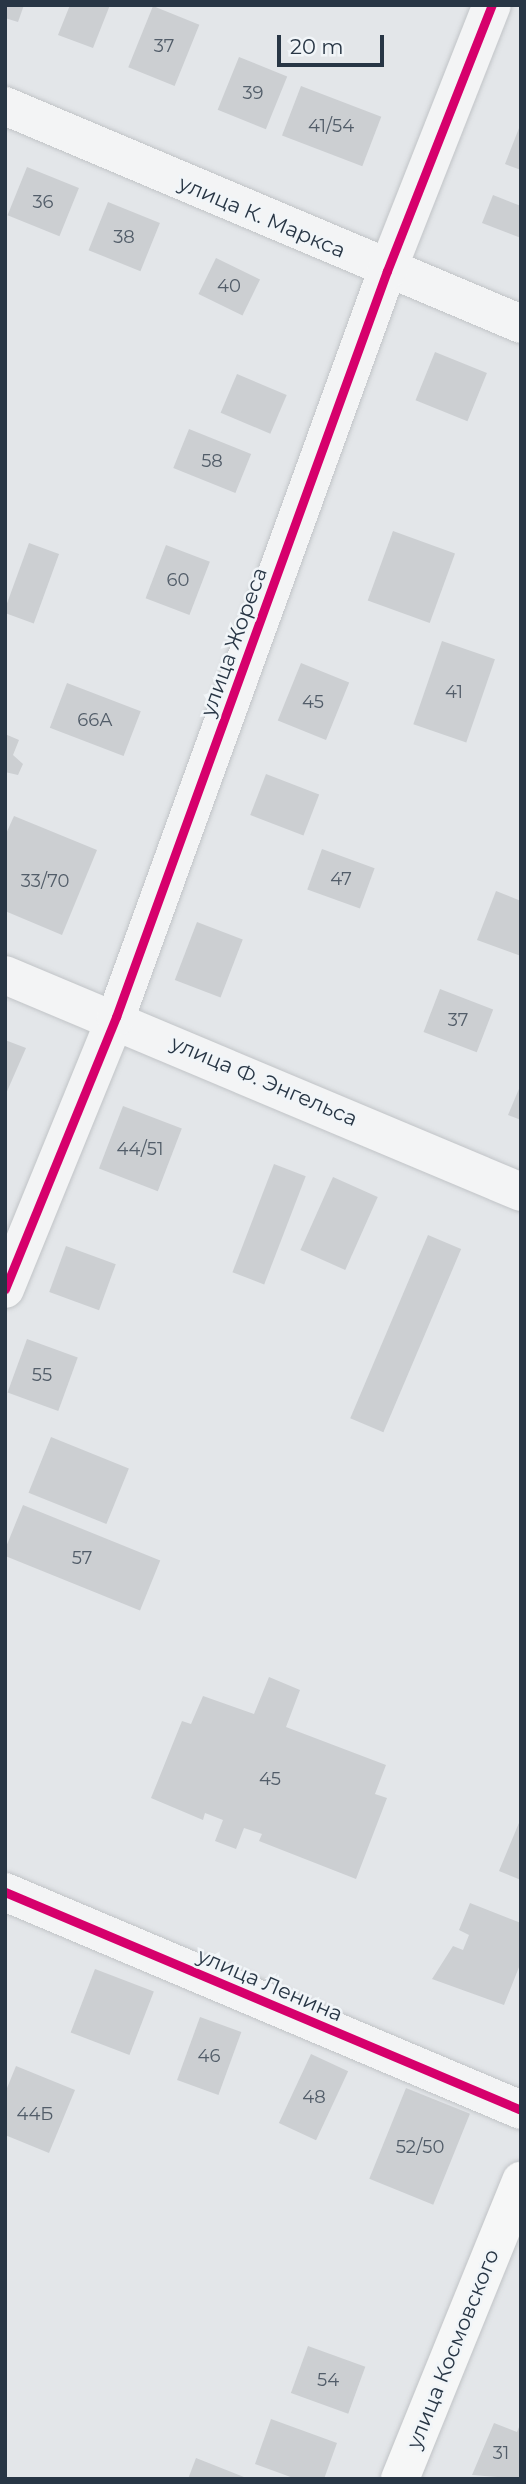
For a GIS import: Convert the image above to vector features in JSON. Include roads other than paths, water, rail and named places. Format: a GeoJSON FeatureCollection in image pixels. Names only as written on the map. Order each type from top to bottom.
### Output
{"type":"FeatureCollection","features":[{"type":"Feature","properties":{"kind":"main road","name":"улица Космовского"},"geometry":{"type":"LineString","coordinates":[[400,2479],[521,2181]]}},
{"type":"Feature","properties":{"kind":"street","name":"улица Жореса"},"geometry":{"type":"LineString","coordinates":[[5,1289],[116,1017],[387,271],[492,5]]}},
{"type":"Feature","properties":{"kind":"street","name":"улица К. Маркса"},"geometry":{"type":"LineString","coordinates":[[5,106],[387,271],[521,324]]}},
{"type":"Feature","properties":{"kind":"street","name":"улица Ф. Энгельса"},"geometry":{"type":"LineString","coordinates":[[5,975],[116,1017],[521,1192]]}},
{"type":"Feature","properties":{"kind":"street","name":"улица Ленина"},"geometry":{"type":"LineString","coordinates":[[5,1892],[521,2110]]}}]}
